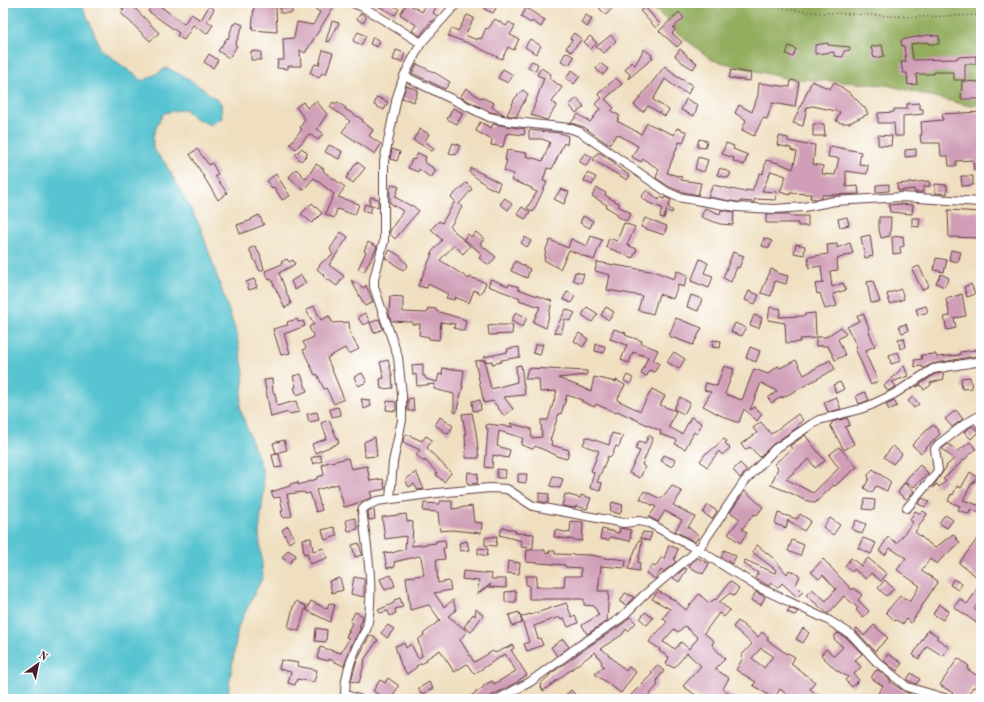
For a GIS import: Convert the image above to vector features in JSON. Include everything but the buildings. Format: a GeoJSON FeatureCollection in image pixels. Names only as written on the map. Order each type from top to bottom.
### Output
{"type":"FeatureCollection","features":[{"type":"Feature","properties":{"kind":"street"},"geometry":{"type":"LineString","coordinates":[[354,3],[421,43]]}},
{"type":"Feature","properties":{"kind":"street"},"geometry":{"type":"LineString","coordinates":[[390,499],[393,462],[402,420],[402,388],[398,357],[374,287],[374,279],[384,241],[384,161],[397,97],[404,76],[421,43],[456,3]]}},
{"type":"Feature","properties":{"kind":"street"},"geometry":{"type":"LineString","coordinates":[[404,76],[489,117],[507,121],[570,128],[580,132],[667,192],[678,197],[736,206],[774,209],[804,207],[835,201],[902,197],[981,202]]}},
{"type":"Feature","properties":{"kind":"street"},"geometry":{"type":"LineString","coordinates":[[498,699],[530,682],[579,646],[621,618],[643,596],[698,550],[744,482],[775,449],[819,420],[871,405],[894,394],[933,369],[981,360]]}},
{"type":"Feature","properties":{"kind":"street"},"geometry":{"type":"LineString","coordinates":[[907,508],[938,470],[935,449],[938,445],[978,416],[981,426]]}},
{"type":"Feature","properties":{"kind":"street"},"geometry":{"type":"LineString","coordinates":[[359,699],[345,693],[345,688],[346,672],[366,628],[371,593],[362,510],[366,506],[377,501],[490,488],[507,488],[533,506],[617,522],[624,523],[639,521],[649,523],[698,550],[758,587],[828,620],[852,636],[877,662],[907,687],[948,699]]}},
{"type":"Feature","properties":{"kind":"path"},"geometry":{"type":"LineString","coordinates":[[744,3],[810,12],[913,17],[981,15]]}},
{"type":"Feature","properties":{"kind":"green space"},"geometry":{"type":"Polygon","coordinates":[[[640,3],[981,3],[981,105],[966,105],[887,85],[784,78],[712,60],[676,32],[672,25],[657,11],[640,3]]]}},
{"type":"Feature","properties":{"kind":"water"},"geometry":{"type":"Polygon","coordinates":[[[3,3],[80,3],[85,11],[101,50],[143,81],[167,68],[195,84],[221,103],[222,118],[210,125],[195,118],[184,109],[164,113],[153,136],[153,149],[165,163],[200,226],[236,332],[244,372],[240,409],[262,469],[264,489],[259,533],[263,576],[238,627],[227,699],[3,699],[3,3]]]}}]}
